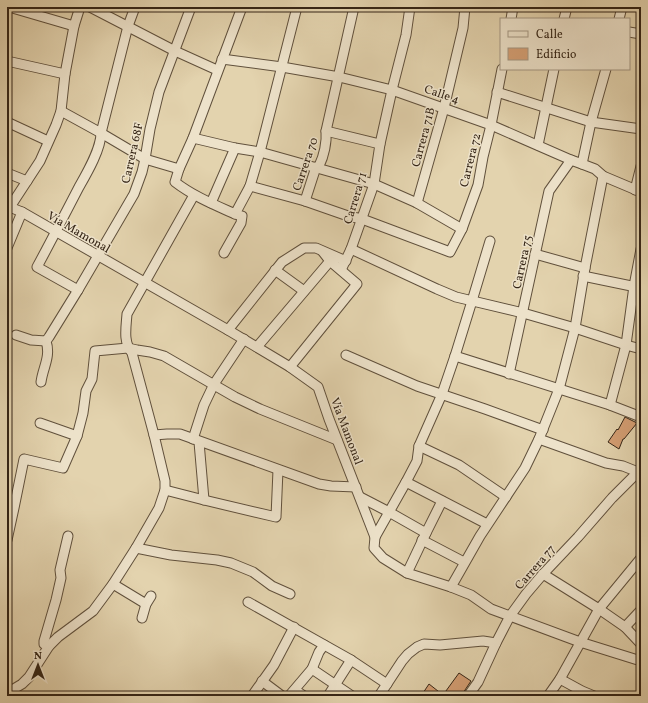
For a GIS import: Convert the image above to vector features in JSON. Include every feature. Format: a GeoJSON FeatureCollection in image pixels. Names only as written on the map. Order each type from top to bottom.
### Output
{"type":"FeatureCollection","features":[{"type":"Feature","properties":{"kind":"street"},"geometry":{"type":"LineString","coordinates":[[12,7],[74,26]]}},
{"type":"Feature","properties":{"kind":"street"},"geometry":{"type":"LineString","coordinates":[[9,207],[40,161],[61,111],[65,74],[74,26],[80,7]]}},
{"type":"Feature","properties":{"kind":"street"},"geometry":{"type":"LineString","coordinates":[[90,7],[175,51],[217,70]]}},
{"type":"Feature","properties":{"kind":"street"},"geometry":{"type":"LineString","coordinates":[[78,290],[37,267],[91,164],[100,141],[128,26],[135,7]]}},
{"type":"Feature","properties":{"kind":"street","name":"Carrera 68F"},"geometry":{"type":"LineString","coordinates":[[46,341],[78,290],[134,194],[142,172],[159,92],[191,7]]}},
{"type":"Feature","properties":{"kind":"street"},"geometry":{"type":"LineString","coordinates":[[224,253],[241,223],[242,216],[194,195],[175,182],[242,7]]}},
{"type":"Feature","properties":{"kind":"street"},"geometry":{"type":"LineString","coordinates":[[235,214],[250,186],[297,7]]}},
{"type":"Feature","properties":{"kind":"street","name":"Carrera 70"},"geometry":{"type":"LineString","coordinates":[[354,7],[326,131],[327,137],[321,162],[319,166],[316,167],[305,202],[362,219],[450,252]]}},
{"type":"Feature","properties":{"kind":"street","name":"Carrera 71"},"geometry":{"type":"LineString","coordinates":[[341,270],[351,249],[374,184],[380,144],[406,35],[410,7]]}},
{"type":"Feature","properties":{"kind":"street","name":"Carrera 71B"},"geometry":{"type":"LineString","coordinates":[[417,203],[444,108],[463,28],[465,7]]}},
{"type":"Feature","properties":{"kind":"street"},"geometry":{"type":"LineString","coordinates":[[514,7],[514,18]]}},
{"type":"Feature","properties":{"kind":"street"},"geometry":{"type":"LineString","coordinates":[[564,18],[567,7]]}},
{"type":"Feature","properties":{"kind":"street"},"geometry":{"type":"LineString","coordinates":[[619,18],[622,7]]}},
{"type":"Feature","properties":{"kind":"street"},"geometry":{"type":"LineString","coordinates":[[630,32],[641,34]]}},
{"type":"Feature","properties":{"kind":"street","name":"Calle 4"},"geometry":{"type":"LineString","coordinates":[[222,59],[282,67],[338,77],[392,90],[491,125],[595,169],[603,176],[638,191]]}},
{"type":"Feature","properties":{"kind":"street"},"geometry":{"type":"LineString","coordinates":[[7,61],[65,74]]}},
{"type":"Feature","properties":{"kind":"street","name":"Carrera 72"},"geometry":{"type":"LineString","coordinates":[[450,252],[462,229],[478,185],[502,70]]}},
{"type":"Feature","properties":{"kind":"street"},"geometry":{"type":"LineString","coordinates":[[538,145],[554,70]]}},
{"type":"Feature","properties":{"kind":"street"},"geometry":{"type":"LineString","coordinates":[[582,164],[591,122],[606,70]]}},
{"type":"Feature","properties":{"kind":"street"},"geometry":{"type":"LineString","coordinates":[[497,92],[591,122],[641,129]]}},
{"type":"Feature","properties":{"kind":"street"},"geometry":{"type":"LineString","coordinates":[[61,111],[102,133],[145,159],[179,169]]}},
{"type":"Feature","properties":{"kind":"street"},"geometry":{"type":"LineString","coordinates":[[7,122],[48,141]]}},
{"type":"Feature","properties":{"kind":"street"},"geometry":{"type":"LineString","coordinates":[[326,131],[380,144]]}},
{"type":"Feature","properties":{"kind":"street"},"geometry":{"type":"LineString","coordinates":[[193,138],[260,152],[374,184],[417,203],[462,229]]}},
{"type":"Feature","properties":{"kind":"street"},"geometry":{"type":"LineString","coordinates":[[211,203],[235,148]]}},
{"type":"Feature","properties":{"kind":"street","name":"Carrera 75"},"geometry":{"type":"LineString","coordinates":[[510,374],[549,191],[571,160]]}},
{"type":"Feature","properties":{"kind":"street"},"geometry":{"type":"LineString","coordinates":[[638,191],[641,166]]}},
{"type":"Feature","properties":{"kind":"street"},"geometry":{"type":"LineString","coordinates":[[7,173],[27,181]]}},
{"type":"Feature","properties":{"kind":"street"},"geometry":{"type":"LineString","coordinates":[[451,587],[487,524],[525,468],[543,430],[559,389],[575,328],[584,272],[603,176]]}},
{"type":"Feature","properties":{"kind":"street"},"geometry":{"type":"LineString","coordinates":[[250,186],[305,202]]}},
{"type":"Feature","properties":{"kind":"street"},"geometry":{"type":"LineString","coordinates":[[7,693],[22,684],[29,677],[49,646],[58,637],[93,611],[113,584],[159,508],[164,490],[164,482],[154,435],[132,353],[128,348],[125,329],[127,314],[194,195]]}},
{"type":"Feature","properties":{"kind":"street","name":"Vía Mamonal"},"geometry":{"type":"LineString","coordinates":[[9,207],[22,212],[244,339],[290,367],[318,387],[375,537],[374,548],[383,558],[407,573],[471,595],[491,609],[580,642],[641,661]]}},
{"type":"Feature","properties":{"kind":"street"},"geometry":{"type":"LineString","coordinates":[[7,248],[22,212]]}},
{"type":"Feature","properties":{"kind":"street"},"geometry":{"type":"LineString","coordinates":[[375,537],[417,461],[419,446],[442,394],[455,356],[490,240]]}},
{"type":"Feature","properties":{"kind":"street"},"geometry":{"type":"LineString","coordinates":[[228,330],[282,262],[304,248],[316,248],[346,261]]}},
{"type":"Feature","properties":{"kind":"street"},"geometry":{"type":"LineString","coordinates":[[351,249],[456,297],[523,313],[641,349]]}},
{"type":"Feature","properties":{"kind":"street"},"geometry":{"type":"LineString","coordinates":[[610,406],[626,345],[638,287],[641,249]]}},
{"type":"Feature","properties":{"kind":"street"},"geometry":{"type":"LineString","coordinates":[[290,367],[357,284],[330,261],[322,251]]}},
{"type":"Feature","properties":{"kind":"street"},"geometry":{"type":"LineString","coordinates":[[535,254],[584,272],[638,287]]}},
{"type":"Feature","properties":{"kind":"street"},"geometry":{"type":"LineString","coordinates":[[257,347],[330,261]]}},
{"type":"Feature","properties":{"kind":"street"},"geometry":{"type":"LineString","coordinates":[[275,270],[304,291]]}},
{"type":"Feature","properties":{"kind":"street"},"geometry":{"type":"LineString","coordinates":[[16,335],[31,340],[46,341],[48,355],[41,382]]}},
{"type":"Feature","properties":{"kind":"street"},"geometry":{"type":"LineString","coordinates":[[204,500],[196,440],[204,405],[214,384],[244,339]]}},
{"type":"Feature","properties":{"kind":"street"},"geometry":{"type":"LineString","coordinates":[[7,540],[11,508],[24,459],[63,468],[77,436],[83,413],[86,391],[92,379],[95,351],[128,348],[164,356],[235,397],[267,413],[337,440]]}},
{"type":"Feature","properties":{"kind":"street"},"geometry":{"type":"LineString","coordinates":[[346,355],[417,386],[543,430]]}},
{"type":"Feature","properties":{"kind":"street"},"geometry":{"type":"LineString","coordinates":[[455,356],[641,417]]}},
{"type":"Feature","properties":{"kind":"street"},"geometry":{"type":"LineString","coordinates":[[40,423],[77,436]]}},
{"type":"Feature","properties":{"kind":"street"},"geometry":{"type":"LineString","coordinates":[[154,435],[180,434],[319,484],[356,487]]}},
{"type":"Feature","properties":{"kind":"street"},"geometry":{"type":"LineString","coordinates":[[539,439],[606,463],[640,470]]}},
{"type":"Feature","properties":{"kind":"street"},"geometry":{"type":"LineString","coordinates":[[419,446],[459,466],[506,497]]}},
{"type":"Feature","properties":{"kind":"street"},"geometry":{"type":"LineString","coordinates":[[164,490],[276,517],[278,470]]}},
{"type":"Feature","properties":{"kind":"street","name":"Carrera 77"},"geometry":{"type":"LineString","coordinates":[[468,696],[478,682],[510,616],[526,594],[612,498],[640,470]]}},
{"type":"Feature","properties":{"kind":"street"},"geometry":{"type":"LineString","coordinates":[[406,482],[487,524]]}},
{"type":"Feature","properties":{"kind":"street"},"geometry":{"type":"LineString","coordinates":[[360,497],[389,512],[464,562]]}},
{"type":"Feature","properties":{"kind":"street"},"geometry":{"type":"LineString","coordinates":[[407,573],[442,501]]}},
{"type":"Feature","properties":{"kind":"street"},"geometry":{"type":"LineString","coordinates":[[49,646],[44,644],[44,641],[56,600],[60,570],[68,536]]}},
{"type":"Feature","properties":{"kind":"street"},"geometry":{"type":"LineString","coordinates":[[136,548],[171,555],[231,563],[253,572],[272,586],[290,594]]}},
{"type":"Feature","properties":{"kind":"street"},"geometry":{"type":"LineString","coordinates":[[548,696],[560,679],[599,609],[641,558]]}},
{"type":"Feature","properties":{"kind":"street"},"geometry":{"type":"LineString","coordinates":[[543,574],[625,627],[641,644]]}},
{"type":"Feature","properties":{"kind":"street"},"geometry":{"type":"LineString","coordinates":[[113,584],[149,600],[142,618]]}},
{"type":"Feature","properties":{"kind":"street"},"geometry":{"type":"LineString","coordinates":[[248,602],[351,660],[387,684]]}},
{"type":"Feature","properties":{"kind":"street"},"geometry":{"type":"LineString","coordinates":[[625,627],[641,610]]}},
{"type":"Feature","properties":{"kind":"street"},"geometry":{"type":"LineString","coordinates":[[252,696],[274,665],[294,627]]}},
{"type":"Feature","properties":{"kind":"street"},"geometry":{"type":"LineString","coordinates":[[379,696],[402,661],[417,647],[424,644],[440,645],[483,641],[496,643]]}},
{"type":"Feature","properties":{"kind":"street"},"geometry":{"type":"LineString","coordinates":[[304,696],[292,693],[312,669],[319,652],[324,645]]}},
{"type":"Feature","properties":{"kind":"street"},"geometry":{"type":"LineString","coordinates":[[328,696],[351,660]]}},
{"type":"Feature","properties":{"kind":"street"},"geometry":{"type":"LineString","coordinates":[[312,669],[352,696]]}},
{"type":"Feature","properties":{"kind":"street"},"geometry":{"type":"LineString","coordinates":[[560,679],[580,693],[594,696]]}},
{"type":"Feature","properties":{"kind":"street"},"geometry":{"type":"LineString","coordinates":[[262,681],[282,696]]}},
{"type":"Feature","properties":{"kind":"building"},"geometry":{"type":"Polygon","coordinates":[[[625,417],[637,423],[623,439],[619,449],[608,442],[617,429],[618,430],[625,417]]]}},
{"type":"Feature","properties":{"kind":"building"},"geometry":{"type":"Polygon","coordinates":[[[459,673],[471,681],[461,696],[421,696],[429,684],[443,695],[459,673]]]}}]}
